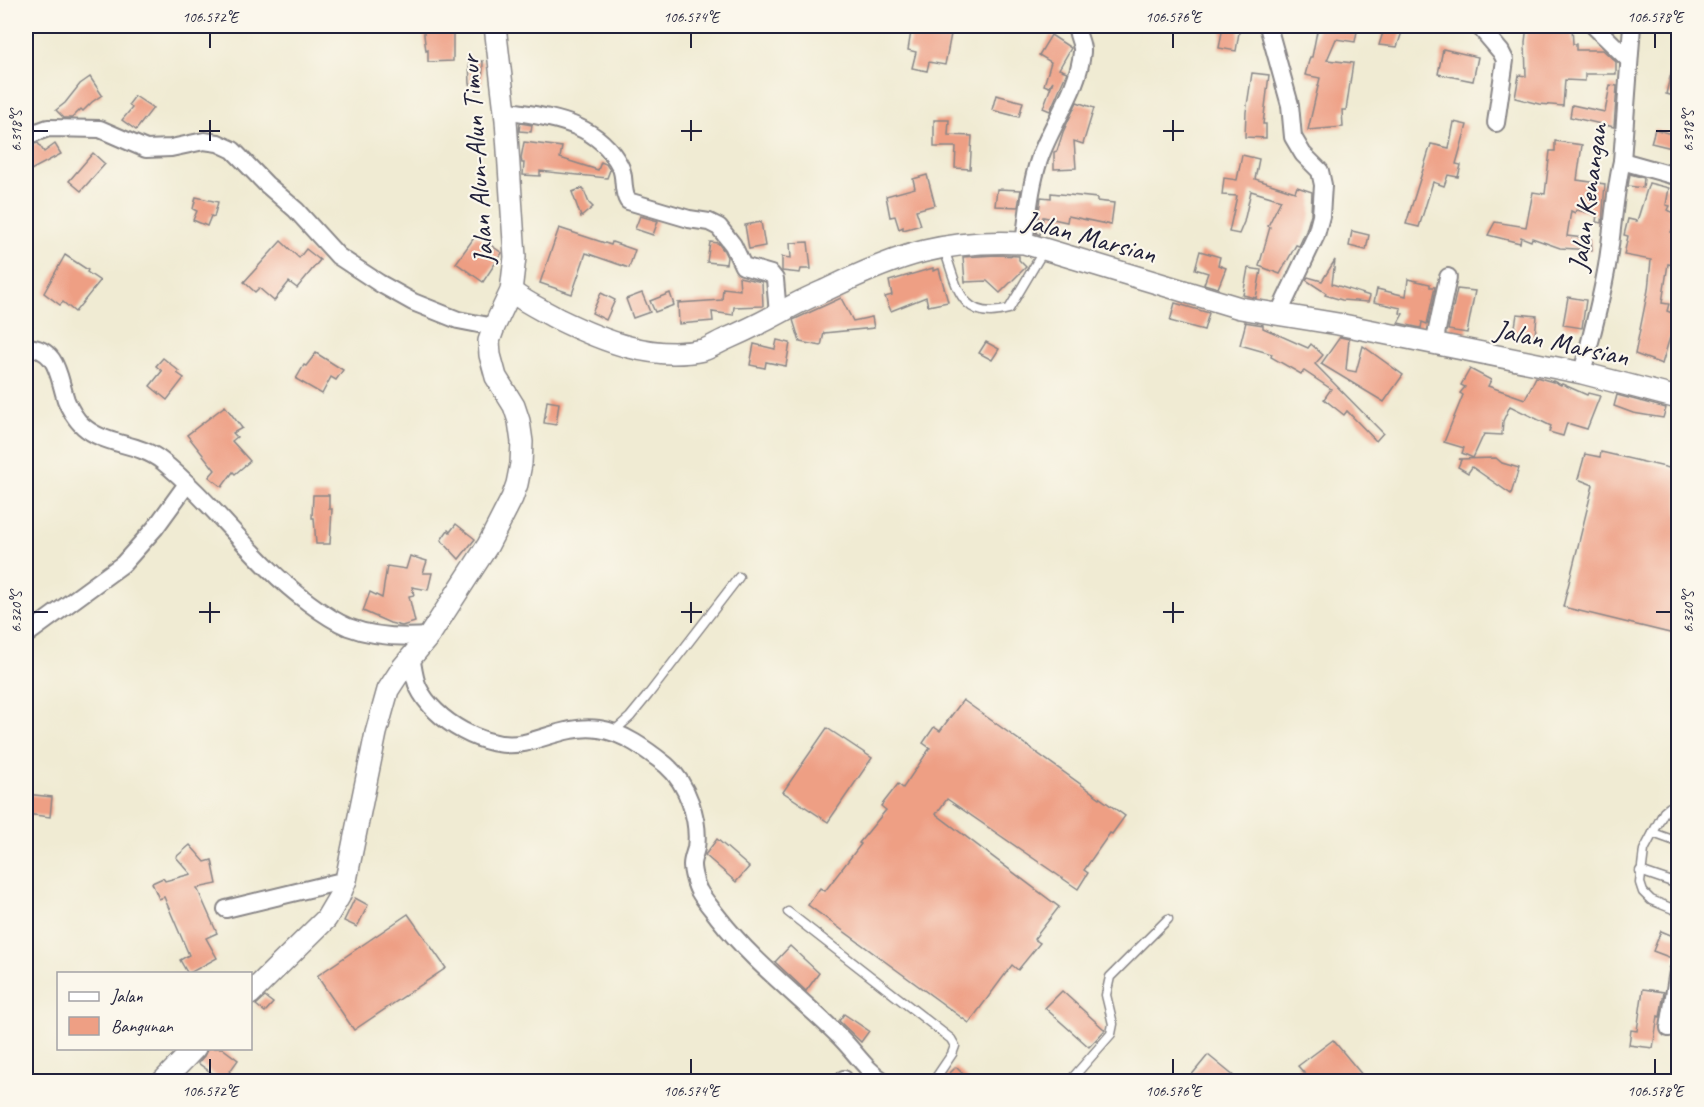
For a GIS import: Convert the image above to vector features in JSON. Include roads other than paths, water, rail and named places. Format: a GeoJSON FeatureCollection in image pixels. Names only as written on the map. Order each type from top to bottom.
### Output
{"type":"FeatureCollection","features":[{"type":"Feature","properties":{"kind":"street","name":"Jalan Alun-Alun Timur"},"geometry":{"type":"LineString","coordinates":[[252,992],[326,919],[339,897],[346,880],[382,705],[388,690],[411,656],[429,636],[488,545],[518,484],[522,442],[519,421],[514,406],[496,377],[489,341],[511,291],[515,257],[505,110],[495,26]]}},
{"type":"Feature","properties":{"kind":"street"},"geometry":{"type":"LineString","coordinates":[[1024,243],[1032,186],[1039,159],[1059,117],[1083,51],[1077,36],[1077,26]]}},
{"type":"Feature","properties":{"kind":"street"},"geometry":{"type":"LineString","coordinates":[[1268,26],[1290,105],[1293,137],[1303,154],[1320,171],[1323,185],[1321,216],[1316,235],[1278,315]]}},
{"type":"Feature","properties":{"kind":"street"},"geometry":{"type":"LineString","coordinates":[[1479,26],[1502,52],[1505,60],[1496,123]]}},
{"type":"Feature","properties":{"kind":"street"},"geometry":{"type":"LineString","coordinates":[[1594,26],[1629,60]]}},
{"type":"Feature","properties":{"kind":"street","name":"Jalan Kenangan"},"geometry":{"type":"LineString","coordinates":[[1582,373],[1607,268],[1617,183],[1622,161],[1632,26]]}},
{"type":"Feature","properties":{"kind":"street"},"geometry":{"type":"LineString","coordinates":[[505,110],[586,129],[608,146],[619,163],[624,173],[624,193],[628,201],[689,219],[709,222],[719,227],[733,245],[743,266],[771,274],[775,279],[778,314]]}},
{"type":"Feature","properties":{"kind":"street"},"geometry":{"type":"LineString","coordinates":[[26,136],[48,128],[100,129],[146,149],[171,148],[204,141],[218,143],[233,150],[266,184],[296,210],[338,256],[422,306],[458,320],[494,327]]}},
{"type":"Feature","properties":{"kind":"street"},"geometry":{"type":"LineString","coordinates":[[1622,161],[1672,175]]}},
{"type":"Feature","properties":{"kind":"street","name":"Jalan Marsian"},"geometry":{"type":"LineString","coordinates":[[511,291],[524,302],[613,343],[656,352],[704,349],[898,257],[943,246],[997,241],[1024,243],[1240,308],[1338,324],[1582,373],[1678,398]]}},
{"type":"Feature","properties":{"kind":"street"},"geometry":{"type":"LineString","coordinates":[[1434,344],[1448,277]]}},
{"type":"Feature","properties":{"kind":"street"},"geometry":{"type":"LineString","coordinates":[[26,347],[45,353],[51,358],[60,374],[67,403],[82,426],[96,436],[147,451],[161,460],[201,495],[257,557],[289,588],[324,614],[363,632],[401,638],[429,636]]}},
{"type":"Feature","properties":{"kind":"street"},"geometry":{"type":"LineString","coordinates":[[26,635],[123,564],[155,528],[187,484]]}},
{"type":"Feature","properties":{"kind":"street"},"geometry":{"type":"LineString","coordinates":[[411,656],[417,686],[435,711],[455,727],[476,736],[500,742],[522,743],[547,735],[598,728],[628,738],[667,766],[682,784],[694,819],[696,848],[692,865],[698,891],[743,948],[848,1045],[865,1066],[885,1082]]}},
{"type":"Feature","properties":{"kind":"street"},"geometry":{"type":"LineString","coordinates":[[226,909],[346,880]]}},
{"type":"Feature","properties":{"kind":"street"},"geometry":{"type":"LineString","coordinates":[[1669,1028],[1678,972]]}},
{"type":"Feature","properties":{"kind":"street"},"geometry":{"type":"LineString","coordinates":[[162,1082],[193,1050]]}},
{"type":"Feature","properties":{"kind":"lane"},"geometry":{"type":"LineString","coordinates":[[943,246],[964,301],[977,311],[1009,309],[1045,249]]}},
{"type":"Feature","properties":{"kind":"lane"},"geometry":{"type":"LineString","coordinates":[[613,732],[630,717],[648,695],[739,577]]}},
{"type":"Feature","properties":{"kind":"lane"},"geometry":{"type":"LineString","coordinates":[[1678,804],[1664,812],[1644,850],[1640,871],[1640,883],[1647,897],[1678,911]]}},
{"type":"Feature","properties":{"kind":"lane"},"geometry":{"type":"LineString","coordinates":[[1653,833],[1678,842]]}},
{"type":"Feature","properties":{"kind":"lane"},"geometry":{"type":"LineString","coordinates":[[1640,871],[1678,884]]}},
{"type":"Feature","properties":{"kind":"lane"},"geometry":{"type":"LineString","coordinates":[[788,912],[951,1039],[955,1046],[952,1054],[933,1082]]}},
{"type":"Feature","properties":{"kind":"lane"},"geometry":{"type":"LineString","coordinates":[[1069,1082],[1111,1034],[1113,1024],[1106,995],[1110,977],[1168,919]]}}]}
